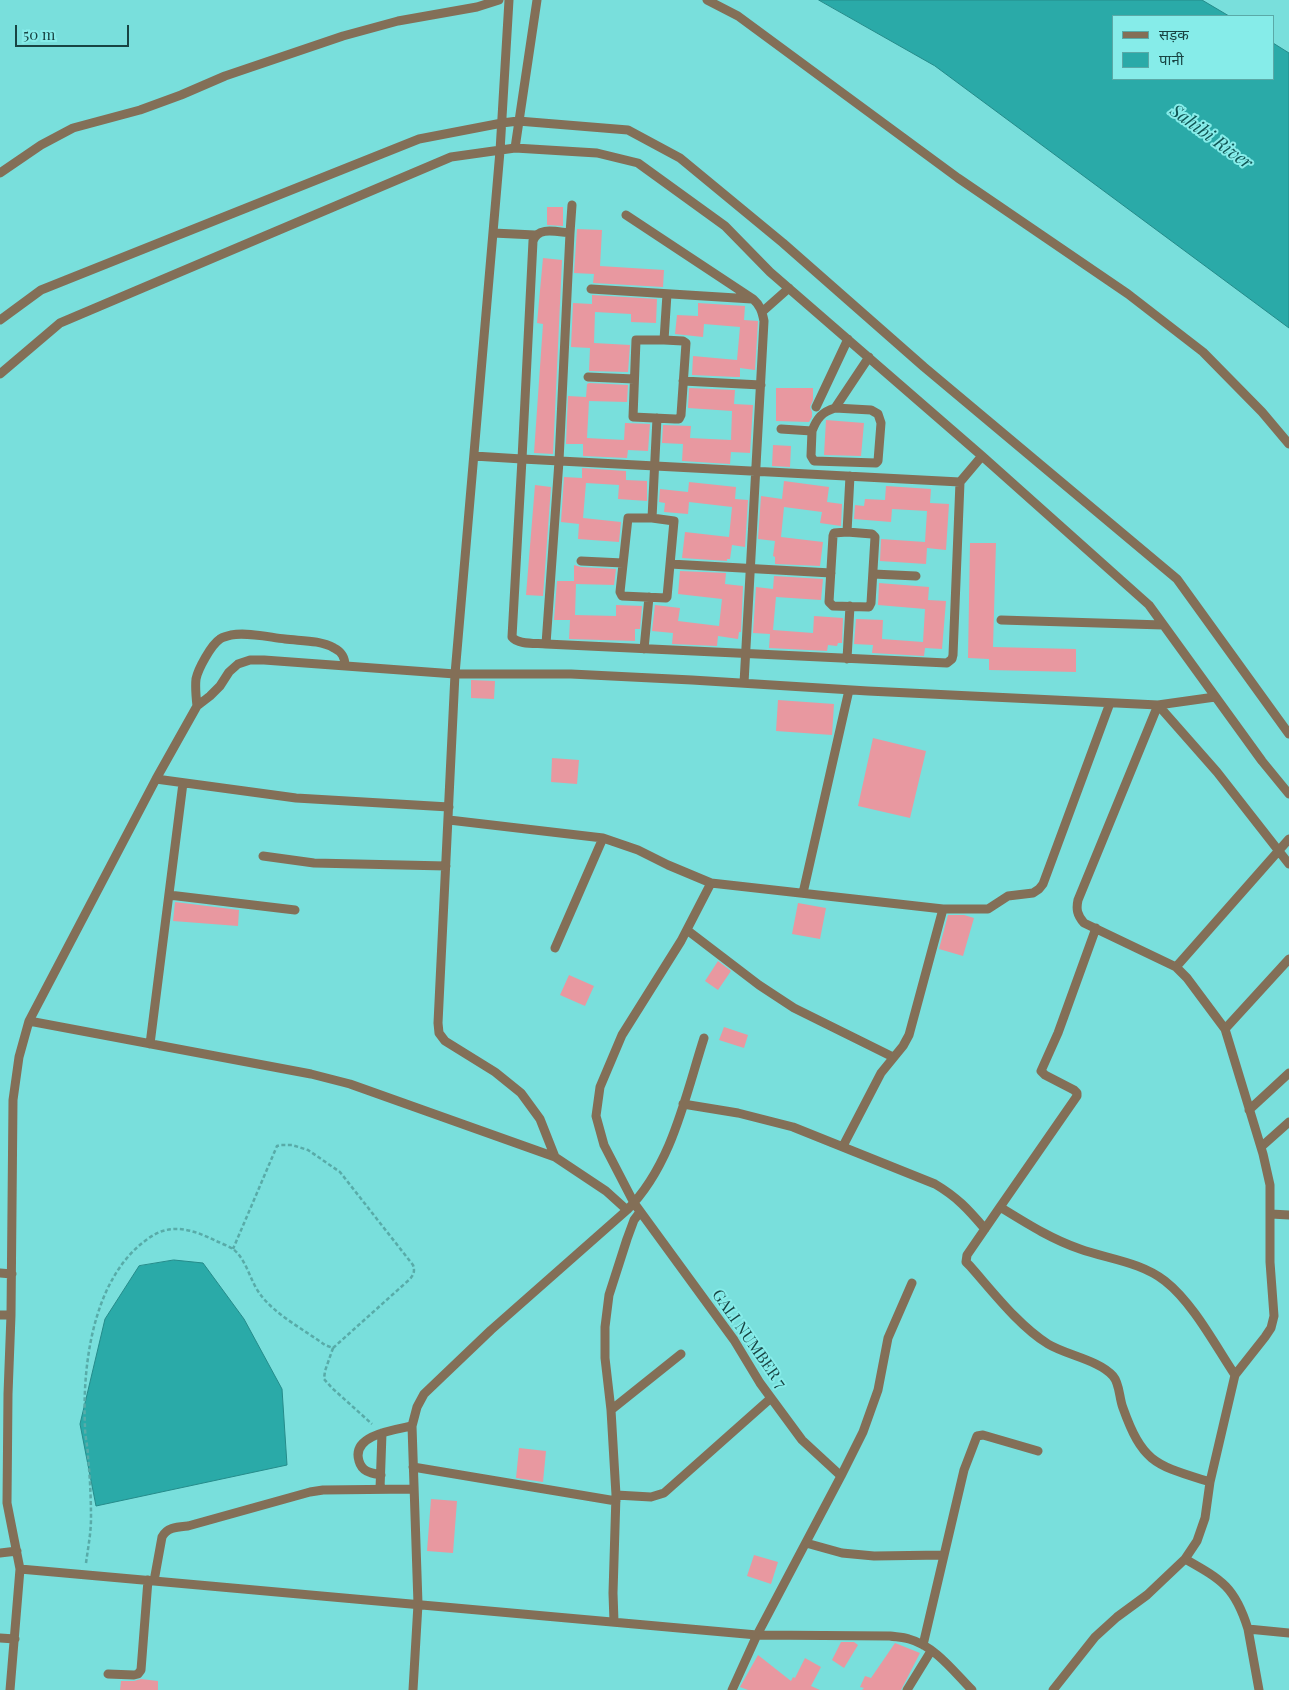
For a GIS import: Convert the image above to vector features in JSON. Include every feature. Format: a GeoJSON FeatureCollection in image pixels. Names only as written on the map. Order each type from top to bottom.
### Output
{"type":"FeatureCollection","features":[{"type":"Feature","properties":{"kind":"street"},"geometry":{"type":"LineString","coordinates":[[0,172],[41,145],[73,128],[140,110],[225,76],[343,36],[398,21],[476,7],[499,0]]}},
{"type":"Feature","properties":{"kind":"street"},"geometry":{"type":"LineString","coordinates":[[509,0],[500,151],[455,674],[438,1023],[440,1033],[445,1041],[495,1072],[521,1093],[540,1119],[555,1157]]}},
{"type":"Feature","properties":{"kind":"street"},"geometry":{"type":"LineString","coordinates":[[515,148],[537,0]]}},
{"type":"Feature","properties":{"kind":"street"},"geometry":{"type":"LineString","coordinates":[[707,0],[738,16],[958,178],[1128,294],[1203,352],[1262,412],[1289,444]]}},
{"type":"Feature","properties":{"kind":"street"},"geometry":{"type":"LineString","coordinates":[[0,320],[41,290],[419,139],[518,121],[628,130],[680,158],[783,242],[924,367],[1176,579],[1289,734]]}},
{"type":"Feature","properties":{"kind":"street"},"geometry":{"type":"LineString","coordinates":[[0,374],[60,323],[451,157],[515,148],[597,153],[638,163],[725,226],[770,272],[982,456],[1149,605],[1262,761],[1289,794]]}},
{"type":"Feature","properties":{"kind":"street"},"geometry":{"type":"LineString","coordinates":[[546,644],[559,461],[572,205]]}},
{"type":"Feature","properties":{"kind":"street"},"geometry":{"type":"LineString","coordinates":[[626,215],[753,300],[758,304],[762,312],[764,321],[744,683]]}},
{"type":"Feature","properties":{"kind":"street"},"geometry":{"type":"LineString","coordinates":[[493,233],[535,235],[545,231],[570,233]]}},
{"type":"Feature","properties":{"kind":"street"},"geometry":{"type":"LineString","coordinates":[[535,235],[533,241],[512,637],[514,640],[546,644],[947,663],[952,660],[954,645],[960,482],[982,456]]}},
{"type":"Feature","properties":{"kind":"street"},"geometry":{"type":"LineString","coordinates":[[762,312],[789,288]]}},
{"type":"Feature","properties":{"kind":"street"},"geometry":{"type":"LineString","coordinates":[[591,289],[753,300]]}},
{"type":"Feature","properties":{"kind":"street"},"geometry":{"type":"LineString","coordinates":[[664,340],[667,294]]}},
{"type":"Feature","properties":{"kind":"street"},"geometry":{"type":"LineString","coordinates":[[816,407],[848,339]]}},
{"type":"Feature","properties":{"kind":"street"},"geometry":{"type":"LineString","coordinates":[[636,340],[682,341],[686,343],[681,415],[679,418],[635,418],[632,416],[634,378],[636,340]]}},
{"type":"Feature","properties":{"kind":"street"},"geometry":{"type":"LineString","coordinates":[[835,408],[870,358]]}},
{"type":"Feature","properties":{"kind":"street"},"geometry":{"type":"LineString","coordinates":[[588,377],[634,378]]}},
{"type":"Feature","properties":{"kind":"street"},"geometry":{"type":"LineString","coordinates":[[683,381],[760,385]]}},
{"type":"Feature","properties":{"kind":"street"},"geometry":{"type":"LineString","coordinates":[[835,408],[871,410],[880,417],[878,461],[876,463],[814,461],[811,456],[812,431],[815,421],[820,414],[835,408]]}},
{"type":"Feature","properties":{"kind":"street"},"geometry":{"type":"LineString","coordinates":[[652,518],[657,418]]}},
{"type":"Feature","properties":{"kind":"street"},"geometry":{"type":"LineString","coordinates":[[781,429],[812,431]]}},
{"type":"Feature","properties":{"kind":"street"},"geometry":{"type":"LineString","coordinates":[[474,456],[960,482]]}},
{"type":"Feature","properties":{"kind":"street"},"geometry":{"type":"LineString","coordinates":[[848,532],[850,476]]}},
{"type":"Feature","properties":{"kind":"street"},"geometry":{"type":"LineString","coordinates":[[628,518],[652,518],[674,521],[666,598],[622,596],[620,592],[624,563],[628,518]]}},
{"type":"Feature","properties":{"kind":"street"},"geometry":{"type":"LineString","coordinates":[[848,532],[872,534],[874,536],[870,606],[833,606],[830,602],[831,573],[834,533],[848,532]]}},
{"type":"Feature","properties":{"kind":"street"},"geometry":{"type":"LineString","coordinates":[[580,561],[624,563]]}},
{"type":"Feature","properties":{"kind":"street"},"geometry":{"type":"LineString","coordinates":[[670,564],[831,573]]}},
{"type":"Feature","properties":{"kind":"street"},"geometry":{"type":"LineString","coordinates":[[873,574],[916,576]]}},
{"type":"Feature","properties":{"kind":"street"},"geometry":{"type":"LineString","coordinates":[[644,649],[649,597]]}},
{"type":"Feature","properties":{"kind":"street"},"geometry":{"type":"LineString","coordinates":[[847,659],[850,606]]}},
{"type":"Feature","properties":{"kind":"street"},"geometry":{"type":"LineString","coordinates":[[1002,620],[1163,625]]}},
{"type":"Feature","properties":{"kind":"street"},"geometry":{"type":"LineString","coordinates":[[198,706],[195,694],[196,678],[202,665],[210,650],[220,639],[232,635],[248,635],[323,644],[335,648],[342,654],[345,666]]}},
{"type":"Feature","properties":{"kind":"street"},"geometry":{"type":"LineString","coordinates":[[10,1690],[20,1568],[3,1502],[4,1394],[10,1354],[13,1100],[19,1057],[30,1021],[156,779],[198,706],[220,686],[229,672],[238,664],[250,660],[455,674],[571,674],[1158,705],[1216,697]]}},
{"type":"Feature","properties":{"kind":"street"},"geometry":{"type":"LineString","coordinates":[[803,894],[849,690]]}},
{"type":"Feature","properties":{"kind":"street"},"geometry":{"type":"LineString","coordinates":[[449,820],[603,838],[638,850],[712,883],[942,909],[988,909],[1008,896],[1033,894],[1043,884],[1110,702]]}},
{"type":"Feature","properties":{"kind":"street"},"geometry":{"type":"LineString","coordinates":[[1158,705],[1217,772],[1289,864]]}},
{"type":"Feature","properties":{"kind":"street"},"geometry":{"type":"LineString","coordinates":[[1053,1690],[1095,1637],[1117,1617],[1147,1595],[1185,1559],[1197,1542],[1205,1518],[1210,1482],[1235,1375],[1271,1328],[1274,1316],[1270,1262],[1270,1185],[1261,1147],[1225,1029],[1187,978],[1176,967],[1084,923],[1079,917],[1076,908],[1158,705]]}},
{"type":"Feature","properties":{"kind":"street"},"geometry":{"type":"LineString","coordinates":[[156,779],[296,798],[449,807]]}},
{"type":"Feature","properties":{"kind":"street"},"geometry":{"type":"LineString","coordinates":[[150,1044],[184,784]]}},
{"type":"Feature","properties":{"kind":"street"},"geometry":{"type":"LineString","coordinates":[[555,948],[603,838]]}},
{"type":"Feature","properties":{"kind":"street"},"geometry":{"type":"LineString","coordinates":[[1176,967],[1289,839]]}},
{"type":"Feature","properties":{"kind":"street"},"geometry":{"type":"LineString","coordinates":[[263,856],[314,863],[446,866]]}},
{"type":"Feature","properties":{"kind":"street"},"geometry":{"type":"LineString","coordinates":[[630,1207],[604,1145],[596,1116],[600,1087],[622,1035],[687,930],[712,883]]}},
{"type":"Feature","properties":{"kind":"street"},"geometry":{"type":"LineString","coordinates":[[169,895],[294,910]]}},
{"type":"Feature","properties":{"kind":"street"},"geometry":{"type":"LineString","coordinates":[[843,1146],[881,1072],[902,1046],[913,1023],[942,909]]}},
{"type":"Feature","properties":{"kind":"street"},"geometry":{"type":"LineString","coordinates":[[1096,928],[1058,1033],[1041,1071],[1074,1090],[1077,1096],[985,1229],[968,1255],[966,1262],[1035,1335],[1056,1348],[1098,1366],[1113,1376],[1131,1430],[1142,1450],[1154,1461],[1171,1470],[1210,1482]]}},
{"type":"Feature","properties":{"kind":"street"},"geometry":{"type":"LineString","coordinates":[[687,930],[794,1008],[893,1057]]}},
{"type":"Feature","properties":{"kind":"street"},"geometry":{"type":"LineString","coordinates":[[1225,1029],[1289,959]]}},
{"type":"Feature","properties":{"kind":"street"},"geometry":{"type":"LineString","coordinates":[[30,1021],[312,1074],[350,1084],[555,1157],[630,1207]]}},
{"type":"Feature","properties":{"kind":"street"},"geometry":{"type":"LineString","coordinates":[[413,1690],[418,1604],[412,1426],[417,1407],[424,1394],[491,1330],[630,1207],[645,1191],[670,1145],[704,1038]]}},
{"type":"Feature","properties":{"kind":"street"},"geometry":{"type":"LineString","coordinates":[[1249,1110],[1289,1073]]}},
{"type":"Feature","properties":{"kind":"street"},"geometry":{"type":"LineString","coordinates":[[683,1104],[738,1113],[793,1127],[935,1184],[954,1196],[985,1229]]}},
{"type":"Feature","properties":{"kind":"street"},"geometry":{"type":"LineString","coordinates":[[1261,1147],[1289,1122]]}},
{"type":"Feature","properties":{"kind":"street","name":"GALI NUMBER 7"},"geometry":{"type":"LineString","coordinates":[[630,1207],[640,1212],[734,1340],[760,1383],[802,1440],[842,1476]]}},
{"type":"Feature","properties":{"kind":"street"},"geometry":{"type":"LineString","coordinates":[[1000,1207],[1036,1230],[1059,1241],[1127,1263],[1165,1280],[1185,1300],[1235,1375]]}},
{"type":"Feature","properties":{"kind":"street"},"geometry":{"type":"LineString","coordinates":[[614,1622],[616,1498],[611,1410],[604,1358],[605,1327],[610,1295],[627,1239],[634,1220],[640,1212]]}},
{"type":"Feature","properties":{"kind":"street"},"geometry":{"type":"LineString","coordinates":[[1271,1214],[1289,1215]]}},
{"type":"Feature","properties":{"kind":"street"},"geometry":{"type":"LineString","coordinates":[[0,1273],[12,1274]]}},
{"type":"Feature","properties":{"kind":"street"},"geometry":{"type":"LineString","coordinates":[[732,1690],[757,1635],[842,1476],[863,1432],[878,1390],[888,1338],[912,1283]]}},
{"type":"Feature","properties":{"kind":"street"},"geometry":{"type":"LineString","coordinates":[[0,1315],[11,1315]]}},
{"type":"Feature","properties":{"kind":"street"},"geometry":{"type":"LineString","coordinates":[[0,1353],[10,1354]]}},
{"type":"Feature","properties":{"kind":"street"},"geometry":{"type":"LineString","coordinates":[[611,1410],[681,1354]]}},
{"type":"Feature","properties":{"kind":"street"},"geometry":{"type":"LineString","coordinates":[[413,1467],[616,1498],[651,1497],[664,1493],[772,1398]]}},
{"type":"Feature","properties":{"kind":"street"},"geometry":{"type":"LineString","coordinates":[[381,1474],[369,1473],[359,1464],[358,1455],[360,1448],[364,1442],[375,1435],[412,1426]]}},
{"type":"Feature","properties":{"kind":"street"},"geometry":{"type":"LineString","coordinates":[[380,1489],[382,1433]]}},
{"type":"Feature","properties":{"kind":"street"},"geometry":{"type":"LineString","coordinates":[[923,1645],[964,1470],[978,1436],[983,1435],[1038,1451]]}},
{"type":"Feature","properties":{"kind":"street"},"geometry":{"type":"LineString","coordinates":[[108,1674],[134,1675],[138,1674],[141,1670],[151,1580],[162,1537],[170,1528],[197,1524],[310,1492],[323,1490],[414,1489]]}},
{"type":"Feature","properties":{"kind":"street"},"geometry":{"type":"LineString","coordinates":[[806,1543],[842,1553],[874,1556],[944,1556]]}},
{"type":"Feature","properties":{"kind":"street"},"geometry":{"type":"LineString","coordinates":[[0,1552],[17,1551]]}},
{"type":"Feature","properties":{"kind":"street"},"geometry":{"type":"LineString","coordinates":[[1185,1559],[1215,1576],[1234,1594],[1248,1629],[1259,1690]]}},
{"type":"Feature","properties":{"kind":"street"},"geometry":{"type":"LineString","coordinates":[[20,1568],[757,1635],[890,1636],[910,1639],[923,1645],[972,1690]]}},
{"type":"Feature","properties":{"kind":"street"},"geometry":{"type":"LineString","coordinates":[[1248,1629],[1289,1633]]}},
{"type":"Feature","properties":{"kind":"street"},"geometry":{"type":"LineString","coordinates":[[0,1638],[15,1639]]}},
{"type":"Feature","properties":{"kind":"street"},"geometry":{"type":"LineString","coordinates":[[908,1690],[931,1651]]}},
{"type":"Feature","properties":{"kind":"path"},"geometry":{"type":"LineString","coordinates":[[233,1249],[277,1146],[292,1145],[308,1150],[340,1172],[413,1265],[414,1270],[410,1279],[333,1348],[325,1371],[324,1379],[332,1388],[382,1433]]}},
{"type":"Feature","properties":{"kind":"path"},"geometry":{"type":"LineString","coordinates":[[85,1574],[91,1519],[85,1429],[85,1378],[90,1340],[106,1291],[117,1272],[137,1246],[158,1232],[176,1228],[193,1232],[233,1249],[243,1261],[259,1293],[268,1305],[325,1345],[333,1348]]}},
{"type":"Feature","properties":{"kind":"water","name":"Sahibi River"},"geometry":{"type":"Polygon","coordinates":[[[819,0],[1202,0],[1227,15],[1112,15],[1112,80],[1274,80],[1274,44],[1289,53],[1289,328],[935,66],[819,0]]]}},
{"type":"Feature","properties":{"kind":"water"},"geometry":{"type":"Polygon","coordinates":[[[174,1260],[203,1263],[244,1319],[282,1389],[287,1465],[96,1506],[80,1424],[105,1319],[139,1266],[174,1260]]]}},
{"type":"Feature","properties":{"kind":"building"},"geometry":{"type":"Polygon","coordinates":[[[547,207],[563,207],[563,226],[547,225],[547,207]]]}},
{"type":"Feature","properties":{"kind":"building"},"geometry":{"type":"Polygon","coordinates":[[[577,229],[602,230],[600,266],[664,270],[663,287],[593,283],[594,274],[574,273],[577,229]]]}},
{"type":"Feature","properties":{"kind":"building"},"geometry":{"type":"Polygon","coordinates":[[[543,258],[562,260],[553,454],[534,453],[543,324],[537,323],[543,258]]]}},
{"type":"Feature","properties":{"kind":"building"},"geometry":{"type":"Polygon","coordinates":[[[592,295],[657,299],[656,323],[631,322],[631,314],[595,312],[594,343],[630,345],[628,372],[589,371],[590,348],[571,347],[573,303],[592,304],[592,295]]]}},
{"type":"Feature","properties":{"kind":"building"},"geometry":{"type":"Polygon","coordinates":[[[698,303],[745,306],[744,320],[758,321],[755,370],[740,368],[740,377],[692,375],[693,356],[737,360],[740,327],[704,324],[703,337],[675,334],[677,315],[698,316],[698,303]]]}},
{"type":"Feature","properties":{"kind":"building"},"geometry":{"type":"Polygon","coordinates":[[[587,384],[628,385],[627,402],[589,401],[587,438],[624,440],[625,423],[650,424],[648,451],[628,450],[627,458],[583,456],[583,444],[566,444],[568,396],[586,397],[587,384]]]}},
{"type":"Feature","properties":{"kind":"building"},"geometry":{"type":"Polygon","coordinates":[[[689,388],[735,390],[734,404],[753,405],[750,453],[731,452],[730,464],[682,461],[683,444],[662,443],[663,425],[691,426],[690,438],[731,440],[732,411],[688,408],[689,388]]]}},
{"type":"Feature","properties":{"kind":"building"},"geometry":{"type":"Polygon","coordinates":[[[776,388],[813,388],[813,400],[810,407],[812,417],[809,422],[776,421],[776,388]]]}},
{"type":"Feature","properties":{"kind":"building"},"geometry":{"type":"Polygon","coordinates":[[[826,420],[864,423],[861,456],[824,455],[826,420]]]}},
{"type":"Feature","properties":{"kind":"building"},"geometry":{"type":"Polygon","coordinates":[[[773,445],[791,446],[790,467],[772,466],[773,445]]]}},
{"type":"Feature","properties":{"kind":"building"},"geometry":{"type":"Polygon","coordinates":[[[582,468],[626,471],[626,480],[647,481],[647,501],[618,499],[619,485],[586,483],[583,518],[621,522],[619,542],[578,539],[579,524],[561,522],[564,477],[582,478],[582,468]]]}},
{"type":"Feature","properties":{"kind":"building"},"geometry":{"type":"Polygon","coordinates":[[[784,481],[829,487],[827,502],[842,504],[841,526],[820,523],[822,512],[784,507],[781,537],[823,542],[820,566],[775,564],[775,557],[773,556],[775,541],[758,539],[761,496],[782,499],[784,481]]]}},
{"type":"Feature","properties":{"kind":"building"},"geometry":{"type":"Polygon","coordinates":[[[689,482],[736,487],[735,499],[748,500],[745,547],[732,545],[730,559],[727,559],[727,561],[682,558],[685,532],[729,537],[732,507],[689,502],[688,514],[664,512],[665,503],[659,502],[660,489],[688,492],[689,482]]]}},
{"type":"Feature","properties":{"kind":"building"},"geometry":{"type":"Polygon","coordinates":[[[535,485],[551,487],[543,596],[526,595],[535,485]]]}},
{"type":"Feature","properties":{"kind":"building"},"geometry":{"type":"Polygon","coordinates":[[[886,486],[931,489],[930,503],[949,504],[946,550],[927,548],[926,564],[880,561],[881,539],[925,542],[927,511],[892,509],[891,522],[854,519],[855,505],[864,506],[865,499],[885,500],[886,486]]]}},
{"type":"Feature","properties":{"kind":"building"},"geometry":{"type":"Polygon","coordinates":[[[970,543],[996,543],[993,647],[1076,649],[1076,672],[989,670],[989,659],[968,658],[970,543]]]}},
{"type":"Feature","properties":{"kind":"building"},"geometry":{"type":"Polygon","coordinates":[[[574,565],[616,569],[614,585],[576,584],[575,615],[616,616],[616,605],[642,606],[640,629],[635,629],[635,641],[569,639],[570,620],[554,620],[557,581],[574,581],[574,565]]]}},
{"type":"Feature","properties":{"kind":"building"},"geometry":{"type":"Polygon","coordinates":[[[680,571],[726,573],[725,584],[743,586],[741,632],[739,632],[738,639],[718,636],[717,646],[672,644],[673,633],[652,631],[655,605],[680,608],[678,621],[719,626],[722,599],[678,594],[680,571]]]}},
{"type":"Feature","properties":{"kind":"building"},"geometry":{"type":"Polygon","coordinates":[[[774,576],[823,579],[821,600],[776,597],[773,630],[813,633],[814,616],[843,618],[842,643],[838,643],[837,646],[828,645],[827,651],[769,648],[770,634],[753,633],[756,587],[773,589],[774,576]]]}},
{"type":"Feature","properties":{"kind":"building"},"geometry":{"type":"Polygon","coordinates":[[[879,583],[929,587],[928,600],[946,601],[942,649],[925,648],[924,656],[872,653],[873,645],[854,644],[856,619],[883,620],[882,639],[923,642],[925,609],[878,605],[879,583]]]}},
{"type":"Feature","properties":{"kind":"building"},"geometry":{"type":"Polygon","coordinates":[[[471,680],[495,681],[494,699],[471,698],[471,680]]]}},
{"type":"Feature","properties":{"kind":"building"},"geometry":{"type":"Polygon","coordinates":[[[778,700],[834,704],[832,735],[776,731],[778,700]]]}},
{"type":"Feature","properties":{"kind":"building"},"geometry":{"type":"Polygon","coordinates":[[[873,738],[926,751],[910,818],[858,806],[873,738]]]}},
{"type":"Feature","properties":{"kind":"building"},"geometry":{"type":"Polygon","coordinates":[[[552,758],[579,760],[577,784],[551,782],[552,758]]]}},
{"type":"Feature","properties":{"kind":"building"},"geometry":{"type":"Polygon","coordinates":[[[175,902],[239,910],[238,926],[173,921],[175,902]]]}},
{"type":"Feature","properties":{"kind":"building"},"geometry":{"type":"Polygon","coordinates":[[[798,903],[826,908],[820,939],[792,934],[798,903]]]}},
{"type":"Feature","properties":{"kind":"building"},"geometry":{"type":"Polygon","coordinates":[[[948,915],[964,915],[974,918],[963,956],[939,949],[948,915]]]}},
{"type":"Feature","properties":{"kind":"building"},"geometry":{"type":"Polygon","coordinates":[[[718,961],[731,971],[718,990],[705,981],[718,961]]]}},
{"type":"Feature","properties":{"kind":"building"},"geometry":{"type":"Polygon","coordinates":[[[569,975],[594,986],[585,1006],[560,995],[569,975]]]}},
{"type":"Feature","properties":{"kind":"building"},"geometry":{"type":"Polygon","coordinates":[[[724,1027],[748,1035],[744,1048],[719,1040],[724,1027]]]}},
{"type":"Feature","properties":{"kind":"building"},"geometry":{"type":"Polygon","coordinates":[[[519,1448],[546,1451],[543,1482],[516,1478],[519,1448]]]}},
{"type":"Feature","properties":{"kind":"building"},"geometry":{"type":"Polygon","coordinates":[[[431,1499],[457,1501],[453,1553],[427,1551],[431,1499]]]}},
{"type":"Feature","properties":{"kind":"building"},"geometry":{"type":"Polygon","coordinates":[[[754,1555],[778,1562],[771,1584],[747,1576],[754,1555]]]}},
{"type":"Feature","properties":{"kind":"building"},"geometry":{"type":"Polygon","coordinates":[[[841,1642],[854,1642],[858,1645],[844,1668],[832,1660],[841,1642]]]}},
{"type":"Feature","properties":{"kind":"building"},"geometry":{"type":"Polygon","coordinates":[[[895,1643],[920,1653],[901,1690],[862,1690],[864,1688],[860,1687],[865,1676],[871,1678],[895,1643]]]}},
{"type":"Feature","properties":{"kind":"building"},"geometry":{"type":"Polygon","coordinates":[[[758,1655],[791,1681],[793,1677],[795,1678],[805,1658],[821,1667],[811,1686],[820,1690],[748,1690],[740,1687],[758,1655]]]}},
{"type":"Feature","properties":{"kind":"building"},"geometry":{"type":"Polygon","coordinates":[[[141,1679],[158,1681],[158,1690],[120,1690],[121,1681],[141,1679]]]}}]}
